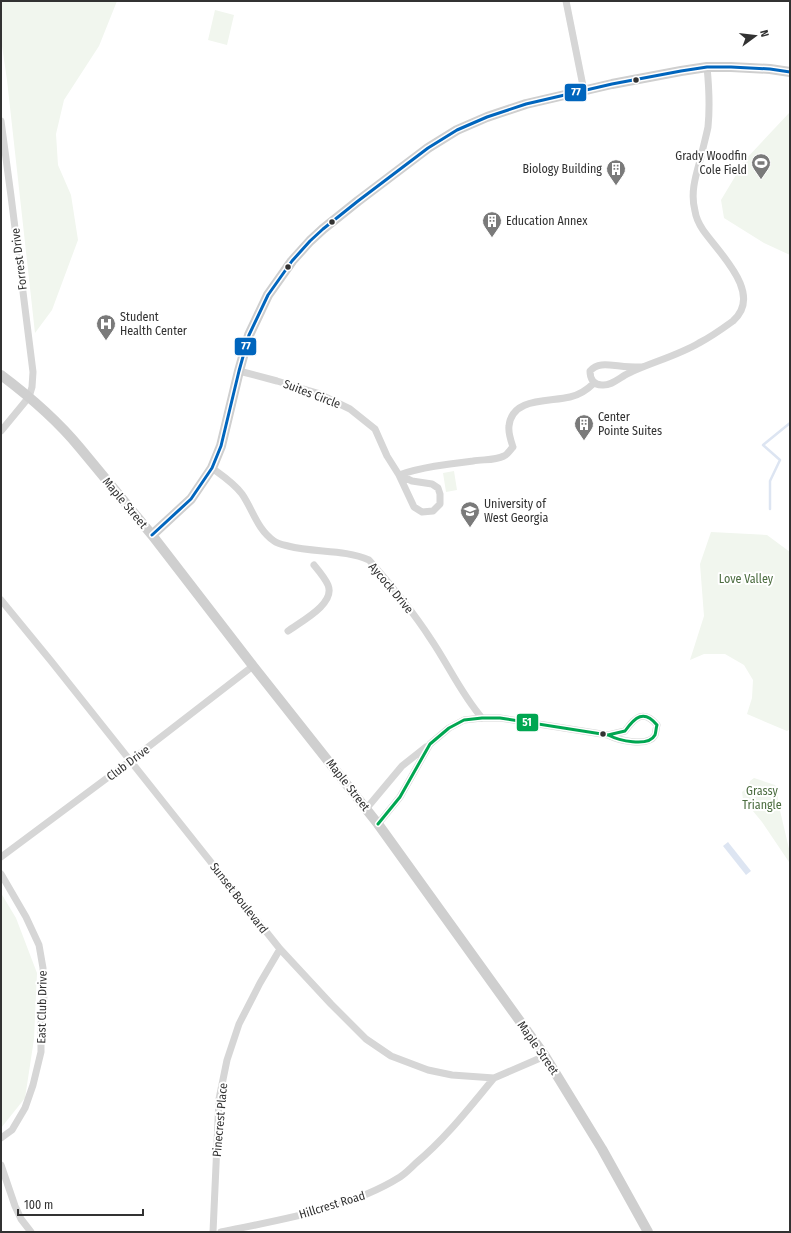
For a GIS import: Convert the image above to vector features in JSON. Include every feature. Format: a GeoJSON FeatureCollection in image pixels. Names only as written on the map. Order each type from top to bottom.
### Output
{"type":"FeatureCollection","features":[{"type":"Feature","properties":{"kind":"main road"},"geometry":{"type":"LineString","coordinates":[[152,535],[191,499],[212,468],[221,446],[239,371],[250,335],[268,295],[292,261],[310,241],[358,201],[428,148],[457,130],[487,117],[526,104],[584,90],[707,67],[762,68],[790,72]]}},
{"type":"Feature","properties":{"kind":"main road","name":"Maple Street"},"geometry":{"type":"LineString","coordinates":[[1,375],[29,397],[70,436],[152,535],[378,824],[545,1056],[602,1148],[648,1232]]}},
{"type":"Feature","properties":{"kind":"street"},"geometry":{"type":"LineString","coordinates":[[566,1],[584,90]]}},
{"type":"Feature","properties":{"kind":"street"},"geometry":{"type":"LineString","coordinates":[[642,367],[609,364],[593,368],[590,371],[590,378],[594,383],[601,386],[614,382],[624,375],[699,344],[737,318],[742,306],[743,292],[740,282],[728,261],[703,230],[698,221],[693,200],[695,178],[709,119],[707,67]]}},
{"type":"Feature","properties":{"kind":"street","name":"Forrest Drive"},"geometry":{"type":"LineString","coordinates":[[1,121],[33,372],[32,387],[29,397]]}},
{"type":"Feature","properties":{"kind":"street","name":"Suites Circle"},"geometry":{"type":"LineString","coordinates":[[239,371],[277,380],[317,393],[350,408],[375,430],[414,507],[422,512],[434,511],[440,504],[440,494],[438,488],[432,484],[412,481],[399,475]]}},
{"type":"Feature","properties":{"kind":"street"},"geometry":{"type":"LineString","coordinates":[[399,475],[475,460],[493,459],[505,456],[512,448],[509,427],[513,413],[524,405],[571,397],[587,389],[594,383]]}},
{"type":"Feature","properties":{"kind":"street"},"geometry":{"type":"LineString","coordinates":[[1,431],[29,397]]}},
{"type":"Feature","properties":{"kind":"street","name":"Aycock Drive"},"geometry":{"type":"LineString","coordinates":[[212,468],[230,481],[242,494],[260,528],[275,542],[299,549],[350,554],[369,560],[414,615],[448,665],[471,705],[482,718]]}},
{"type":"Feature","properties":{"kind":"street"},"geometry":{"type":"LineString","coordinates":[[288,631],[317,611],[328,597],[330,591],[329,586],[314,565]]}},
{"type":"Feature","properties":{"kind":"street","name":"Sunset Boulevard"},"geometry":{"type":"LineString","coordinates":[[1,600],[280,949],[366,1039],[391,1056],[428,1070],[452,1075],[494,1078],[545,1056]]}},
{"type":"Feature","properties":{"kind":"street","name":"Club Drive"},"geometry":{"type":"LineString","coordinates":[[1,858],[253,666]]}},
{"type":"Feature","properties":{"kind":"street"},"geometry":{"type":"LineString","coordinates":[[366,809],[402,766],[449,728],[464,720],[500,718],[608,735],[628,741],[649,740],[655,735],[657,725],[647,716],[637,717],[625,731],[608,735]]}},
{"type":"Feature","properties":{"kind":"street"},"geometry":{"type":"LineString","coordinates":[[378,824],[400,797],[430,744]]}},
{"type":"Feature","properties":{"kind":"street","name":"East Club Drive"},"geometry":{"type":"LineString","coordinates":[[1,874],[26,917],[39,945],[43,968],[44,996],[41,1024],[41,1052],[34,1085],[12,1130],[1,1138]]}},
{"type":"Feature","properties":{"kind":"street","name":"Pinecrest Place"},"geometry":{"type":"LineString","coordinates":[[213,1232],[219,1099],[227,1060],[239,1024],[260,983],[280,949]]}},
{"type":"Feature","properties":{"kind":"street","name":"Hillcrest Road"},"geometry":{"type":"LineString","coordinates":[[221,1232],[298,1216],[361,1198],[401,1177],[430,1151],[466,1112],[494,1078]]}},
{"type":"Feature","properties":{"kind":"street"},"geometry":{"type":"LineString","coordinates":[[1,1165],[15,1206],[21,1219],[31,1232]]}},
{"type":"Feature","properties":{"kind":"green space"},"geometry":{"type":"Polygon","coordinates":[[[1,1],[117,1],[99,46],[64,100],[56,134],[58,165],[71,195],[78,240],[52,310],[35,333],[7,80],[1,39],[1,1]]]}},
{"type":"Feature","properties":{"kind":"green space"},"geometry":{"type":"Polygon","coordinates":[[[215,10],[234,15],[227,45],[208,40],[215,10]]]}},
{"type":"Feature","properties":{"kind":"green space","name":"Grady Woodfin Cole Field"},"geometry":{"type":"Polygon","coordinates":[[[790,112],[790,255],[764,243],[724,218],[721,200],[745,160],[790,112]]]}},
{"type":"Feature","properties":{"kind":"green space"},"geometry":{"type":"Polygon","coordinates":[[[454,471],[457,490],[446,492],[443,473],[454,471]]]}},
{"type":"Feature","properties":{"kind":"green space","name":"Love Valley"},"geometry":{"type":"Polygon","coordinates":[[[711,532],[767,535],[790,552],[790,729],[787,731],[747,714],[752,698],[753,680],[744,665],[725,654],[704,654],[690,660],[704,616],[700,564],[711,532]]]}},
{"type":"Feature","properties":{"kind":"green space","name":"Grassy Triangle"},"geometry":{"type":"Polygon","coordinates":[[[754,778],[775,785],[778,789],[778,802],[790,853],[790,862],[762,822],[743,799],[742,792],[749,786],[750,781],[754,778]]]}},
{"type":"Feature","properties":{"kind":"green space"},"geometry":{"type":"Polygon","coordinates":[[[1,893],[16,918],[37,973],[34,1039],[25,1098],[1,1128],[1,893]]]}},
{"type":"Feature","properties":{"kind":"shaded area"},"geometry":{"type":"Polygon","coordinates":[[[728,842],[751,871],[746,875],[723,846],[728,842]]]}},
{"type":"Feature","properties":{"kind":"waterway"},"geometry":{"type":"LineString","coordinates":[[770,509],[770,481],[780,460],[763,445],[790,423]]}},
{"type":"Feature","properties":{"kind":"transit line","name":"77"},"geometry":{"type":"LineString","coordinates":[[152,535],[191,499],[212,468],[221,446],[249,335],[268,295],[292,261],[323,229],[428,148],[457,130],[487,117],[526,104],[612,84],[707,67],[770,69],[790,72]]}},
{"type":"Feature","properties":{"kind":"transit line","name":"51"},"geometry":{"type":"LineString","coordinates":[[378,824],[400,797],[430,744],[449,728],[464,720],[500,718],[608,735],[633,742],[651,739],[655,735],[657,725],[648,717],[644,716],[632,722],[625,731],[608,735]]}},
{"type":"Feature","properties":{"kind":"place","name":"Grady Woodfin Cole Field"},"geometry":{"type":"Point","coordinates":[761,180]}},
{"type":"Feature","properties":{"kind":"place","name":"Biology Building"},"geometry":{"type":"Point","coordinates":[616,186]}},
{"type":"Feature","properties":{"kind":"place","name":"Education Annex"},"geometry":{"type":"Point","coordinates":[492,238]}},
{"type":"Feature","properties":{"kind":"place","name":"Student Health Center"},"geometry":{"type":"Point","coordinates":[106,341]}},
{"type":"Feature","properties":{"kind":"place","name":"Center Pointe Suites"},"geometry":{"type":"Point","coordinates":[584,441]}},
{"type":"Feature","properties":{"kind":"place","name":"University of West Georgia"},"geometry":{"type":"Point","coordinates":[470,528]}}]}
